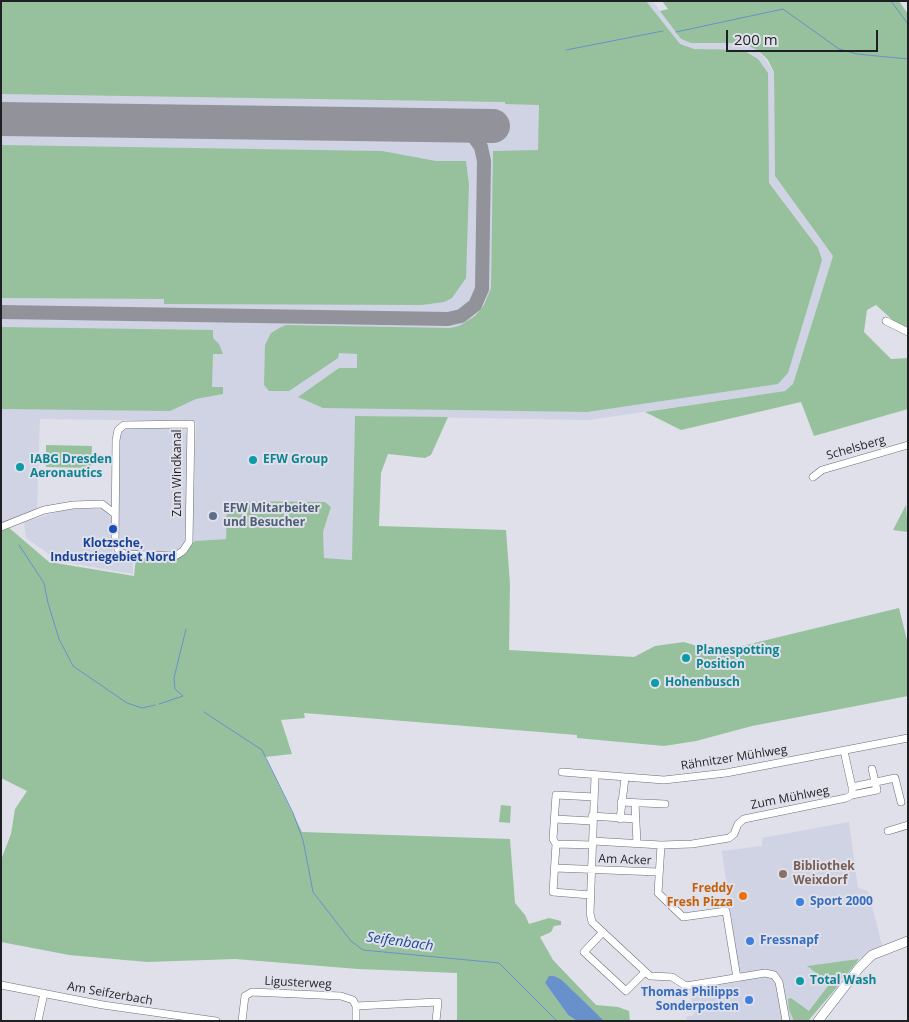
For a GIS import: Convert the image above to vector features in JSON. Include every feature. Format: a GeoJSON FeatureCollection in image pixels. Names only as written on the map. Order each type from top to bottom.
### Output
{"type":"FeatureCollection","features":[{"type":"Feature","properties":{"kind":"main road"},"geometry":{"type":"LineString","coordinates":[[818,1021],[872,955],[908,941]]}},
{"type":"Feature","properties":{"kind":"street"},"geometry":{"type":"LineString","coordinates":[[886,321],[908,332]]}},
{"type":"Feature","properties":{"kind":"street","name":"Zum Windkanal"},"geometry":{"type":"LineString","coordinates":[[190,424],[189,542],[183,551],[175,556],[124,554],[119,550],[115,542],[116,493],[116,440],[118,430],[124,425],[190,424]]}},
{"type":"Feature","properties":{"kind":"street","name":"Schelsberg"},"geometry":{"type":"LineString","coordinates":[[813,477],[822,470],[908,445]]}},
{"type":"Feature","properties":{"kind":"street"},"geometry":{"type":"LineString","coordinates":[[102,504],[116,493]]}},
{"type":"Feature","properties":{"kind":"street"},"geometry":{"type":"LineString","coordinates":[[1,527],[44,510],[73,504],[102,504],[115,514]]}},
{"type":"Feature","properties":{"kind":"street","name":"Rähnitzer Mühlweg"},"geometry":{"type":"LineString","coordinates":[[562,772],[664,780],[726,773],[908,738]]}},
{"type":"Feature","properties":{"kind":"street"},"geometry":{"type":"LineString","coordinates":[[844,751],[852,791]]}},
{"type":"Feature","properties":{"kind":"street"},"geometry":{"type":"LineString","coordinates":[[872,768],[876,783]]}},
{"type":"Feature","properties":{"kind":"street"},"geometry":{"type":"LineString","coordinates":[[595,776],[590,895],[592,922],[650,976],[672,977],[686,986],[765,973],[776,976],[781,988],[786,1021]]}},
{"type":"Feature","properties":{"kind":"street"},"geometry":{"type":"LineString","coordinates":[[620,818],[624,778]]}},
{"type":"Feature","properties":{"kind":"street","name":"Zum Mühlweg"},"geometry":{"type":"LineString","coordinates":[[556,844],[692,844],[729,838],[734,834],[738,824],[744,819],[846,798],[852,791],[895,778],[901,802]]}},
{"type":"Feature","properties":{"kind":"street"},"geometry":{"type":"LineString","coordinates":[[590,895],[554,892],[556,844],[553,839],[556,795],[594,797]]}},
{"type":"Feature","properties":{"kind":"street"},"geometry":{"type":"LineString","coordinates":[[621,802],[665,804]]}},
{"type":"Feature","properties":{"kind":"street"},"geometry":{"type":"LineString","coordinates":[[635,803],[635,819],[638,822],[637,843]]}},
{"type":"Feature","properties":{"kind":"street"},"geometry":{"type":"LineString","coordinates":[[555,819],[635,819]]}},
{"type":"Feature","properties":{"kind":"street"},"geometry":{"type":"LineString","coordinates":[[888,832],[908,825]]}},
{"type":"Feature","properties":{"kind":"street","name":"Am Acker"},"geometry":{"type":"LineString","coordinates":[[661,845],[658,893],[683,917],[726,911],[737,978]]}},
{"type":"Feature","properties":{"kind":"street","name":"Am Acker"},"geometry":{"type":"LineString","coordinates":[[555,868],[658,872]]}},
{"type":"Feature","properties":{"kind":"street"},"geometry":{"type":"LineString","coordinates":[[602,932],[584,952],[626,991],[645,972]]}},
{"type":"Feature","properties":{"kind":"street","name":"Am Seifzerbach"},"geometry":{"type":"LineString","coordinates":[[1,985],[169,1018],[216,1021]]}},
{"type":"Feature","properties":{"kind":"street","name":"Ligusterweg"},"geometry":{"type":"LineString","coordinates":[[242,1021],[245,996],[252,992],[341,996],[353,1000],[356,1006]]}},
{"type":"Feature","properties":{"kind":"street"},"geometry":{"type":"LineString","coordinates":[[38,1021],[44,993]]}},
{"type":"Feature","properties":{"kind":"street"},"geometry":{"type":"LineString","coordinates":[[356,1021],[356,1006],[438,1002],[436,1021]]}},
{"type":"Feature","properties":{"kind":"shaded area"},"geometry":{"type":"Polygon","coordinates":[[[1,1],[653,1],[681,39],[691,43],[743,43],[759,51],[774,72],[775,176],[833,256],[793,384],[785,391],[589,420],[355,416],[353,560],[324,558],[323,532],[331,507],[325,502],[226,539],[196,541],[192,544],[196,421],[40,419],[37,509],[1,523],[1,1]]]}},
{"type":"Feature","properties":{"kind":"shaded area"},"geometry":{"type":"Polygon","coordinates":[[[123,428],[178,428],[185,430],[187,434],[186,541],[180,551],[173,554],[125,551],[117,541],[118,439],[123,428]]]}},
{"type":"Feature","properties":{"kind":"shaded area"},"geometry":{"type":"Polygon","coordinates":[[[67,509],[104,509],[111,518],[113,557],[133,557],[133,574],[59,561],[26,538],[24,522],[67,509]]]}},
{"type":"Feature","properties":{"kind":"shaded area"},"geometry":{"type":"Polygon","coordinates":[[[849,822],[858,888],[868,891],[882,945],[859,959],[808,1021],[687,1021],[686,1017],[694,1015],[690,989],[740,982],[722,851],[762,846],[762,838],[849,822]]]}},
{"type":"Feature","properties":{"kind":"green space"},"geometry":{"type":"Polygon","coordinates":[[[1,1],[646,1],[680,44],[694,49],[743,50],[758,59],[768,73],[769,183],[818,248],[822,260],[788,373],[778,384],[587,412],[323,408],[298,397],[339,368],[357,368],[357,354],[339,353],[338,358],[289,391],[269,391],[264,385],[265,345],[271,333],[286,325],[450,328],[459,326],[475,316],[484,305],[491,288],[493,151],[538,150],[539,105],[505,104],[505,102],[1,94],[1,1]]]}},
{"type":"Feature","properties":{"kind":"green space"},"geometry":{"type":"Polygon","coordinates":[[[662,1],[899,1],[908,14],[908,329],[898,325],[876,305],[867,310],[864,332],[891,359],[908,358],[908,409],[814,436],[801,402],[681,430],[645,412],[785,391],[793,384],[833,256],[775,176],[774,72],[768,60],[759,51],[743,43],[691,43],[681,39],[660,11],[668,9],[662,1]]]}},
{"type":"Feature","properties":{"kind":"green space"},"geometry":{"type":"Polygon","coordinates":[[[1,145],[382,151],[436,161],[466,161],[469,185],[466,278],[452,298],[444,302],[422,305],[164,304],[164,299],[1,298],[1,145]]]}},
{"type":"Feature","properties":{"kind":"green space"},"geometry":{"type":"Polygon","coordinates":[[[1,327],[213,330],[213,338],[219,344],[223,354],[213,354],[212,387],[223,387],[223,394],[196,399],[170,411],[1,409],[1,327]]]}},
{"type":"Feature","properties":{"kind":"green space"},"geometry":{"type":"Polygon","coordinates":[[[355,416],[448,417],[431,455],[425,458],[388,454],[381,473],[379,526],[506,530],[510,584],[509,650],[634,657],[655,646],[684,642],[717,652],[899,608],[908,644],[908,696],[752,726],[696,741],[664,746],[577,738],[577,735],[304,713],[305,718],[281,720],[292,754],[265,757],[302,832],[510,839],[515,903],[525,915],[529,924],[549,918],[561,921],[561,925],[554,926],[551,932],[540,937],[553,960],[596,1005],[618,1007],[629,1011],[630,1021],[602,1020],[562,980],[545,983],[568,1015],[577,1021],[457,1021],[457,973],[358,969],[235,959],[147,962],[69,955],[1,942],[1,860],[11,834],[15,809],[27,791],[1,778],[1,529],[7,526],[49,562],[134,576],[136,558],[175,559],[195,541],[226,539],[227,501],[325,502],[331,507],[323,532],[324,558],[352,560],[355,416]]]}},
{"type":"Feature","properties":{"kind":"green space"},"geometry":{"type":"Polygon","coordinates":[[[46,445],[92,446],[91,468],[46,467],[46,445]]]}},
{"type":"Feature","properties":{"kind":"green space"},"geometry":{"type":"Polygon","coordinates":[[[906,505],[908,532],[893,530],[906,505]]]}},
{"type":"Feature","properties":{"kind":"green space"},"geometry":{"type":"Polygon","coordinates":[[[501,805],[511,806],[510,823],[499,822],[501,805]]]}},
{"type":"Feature","properties":{"kind":"green space"},"geometry":{"type":"Polygon","coordinates":[[[859,959],[844,978],[827,981],[807,966],[859,959]]]}},
{"type":"Feature","properties":{"kind":"green space"},"geometry":{"type":"Polygon","coordinates":[[[828,986],[838,986],[808,1021],[794,1021],[789,1010],[788,999],[791,998],[809,1011],[828,986]]]}},
{"type":"Feature","properties":{"kind":"water"},"geometry":{"type":"Polygon","coordinates":[[[549,976],[562,980],[604,1021],[577,1021],[568,1015],[545,983],[549,976]]]}},
{"type":"Feature","properties":{"kind":"waterway"},"geometry":{"type":"LineString","coordinates":[[891,1],[908,24]]}},
{"type":"Feature","properties":{"kind":"waterway"},"geometry":{"type":"LineString","coordinates":[[676,32],[783,9],[839,49],[857,54],[908,59]]}},
{"type":"Feature","properties":{"kind":"waterway"},"geometry":{"type":"LineString","coordinates":[[566,50],[663,31]]}},
{"type":"Feature","properties":{"kind":"waterway","name":"Seifenbach"},"geometry":{"type":"LineString","coordinates":[[19,545],[44,583],[59,639],[73,666],[127,703],[142,708],[155,705]]}},
{"type":"Feature","properties":{"kind":"waterway"},"geometry":{"type":"LineString","coordinates":[[159,704],[183,696],[175,689],[174,678],[186,629]]}},
{"type":"Feature","properties":{"kind":"waterway","name":"Seifenbach"},"geometry":{"type":"LineString","coordinates":[[204,712],[262,750],[293,813],[303,840],[313,892],[351,941],[363,950],[499,963],[557,1021]]}},
{"type":"Feature","properties":{"kind":"taxiway"},"geometry":{"type":"LineString","coordinates":[[1,312],[448,319],[461,316],[475,305],[482,289],[484,161],[481,147],[474,137],[463,129],[451,126]]}},
{"type":"Feature","properties":{"kind":"runway"},"geometry":{"type":"LineString","coordinates":[[1,119],[493,126]]}},
{"type":"Feature","properties":{"kind":"place","name":"EFW Group"},"geometry":{"type":"Point","coordinates":[253,460]}},
{"type":"Feature","properties":{"kind":"place","name":"IABG Dresden Aeronautics"},"geometry":{"type":"Point","coordinates":[20,467]}},
{"type":"Feature","properties":{"kind":"place","name":"EFW Mitarbeiter und Besucher"},"geometry":{"type":"Point","coordinates":[213,516]}},
{"type":"Feature","properties":{"kind":"place","name":"Klotzsche, Industriegebiet Nord"},"geometry":{"type":"Point","coordinates":[113,529]}},
{"type":"Feature","properties":{"kind":"place","name":"Planespotting Position"},"geometry":{"type":"Point","coordinates":[686,658]}},
{"type":"Feature","properties":{"kind":"place","name":"Hohenbusch"},"geometry":{"type":"Point","coordinates":[655,683]}},
{"type":"Feature","properties":{"kind":"place","name":"Bibliothek Weixdorf"},"geometry":{"type":"Point","coordinates":[783,874]}},
{"type":"Feature","properties":{"kind":"place","name":"Freddy Fresh Pizza"},"geometry":{"type":"Point","coordinates":[743,896]}},
{"type":"Feature","properties":{"kind":"place","name":"Sport 2000"},"geometry":{"type":"Point","coordinates":[800,902]}},
{"type":"Feature","properties":{"kind":"place","name":"Fressnapf"},"geometry":{"type":"Point","coordinates":[750,941]}},
{"type":"Feature","properties":{"kind":"place","name":"Total Wash"},"geometry":{"type":"Point","coordinates":[800,981]}},
{"type":"Feature","properties":{"kind":"place","name":"Thomas Philipps Sonderposten"},"geometry":{"type":"Point","coordinates":[749,1000]}}]}
